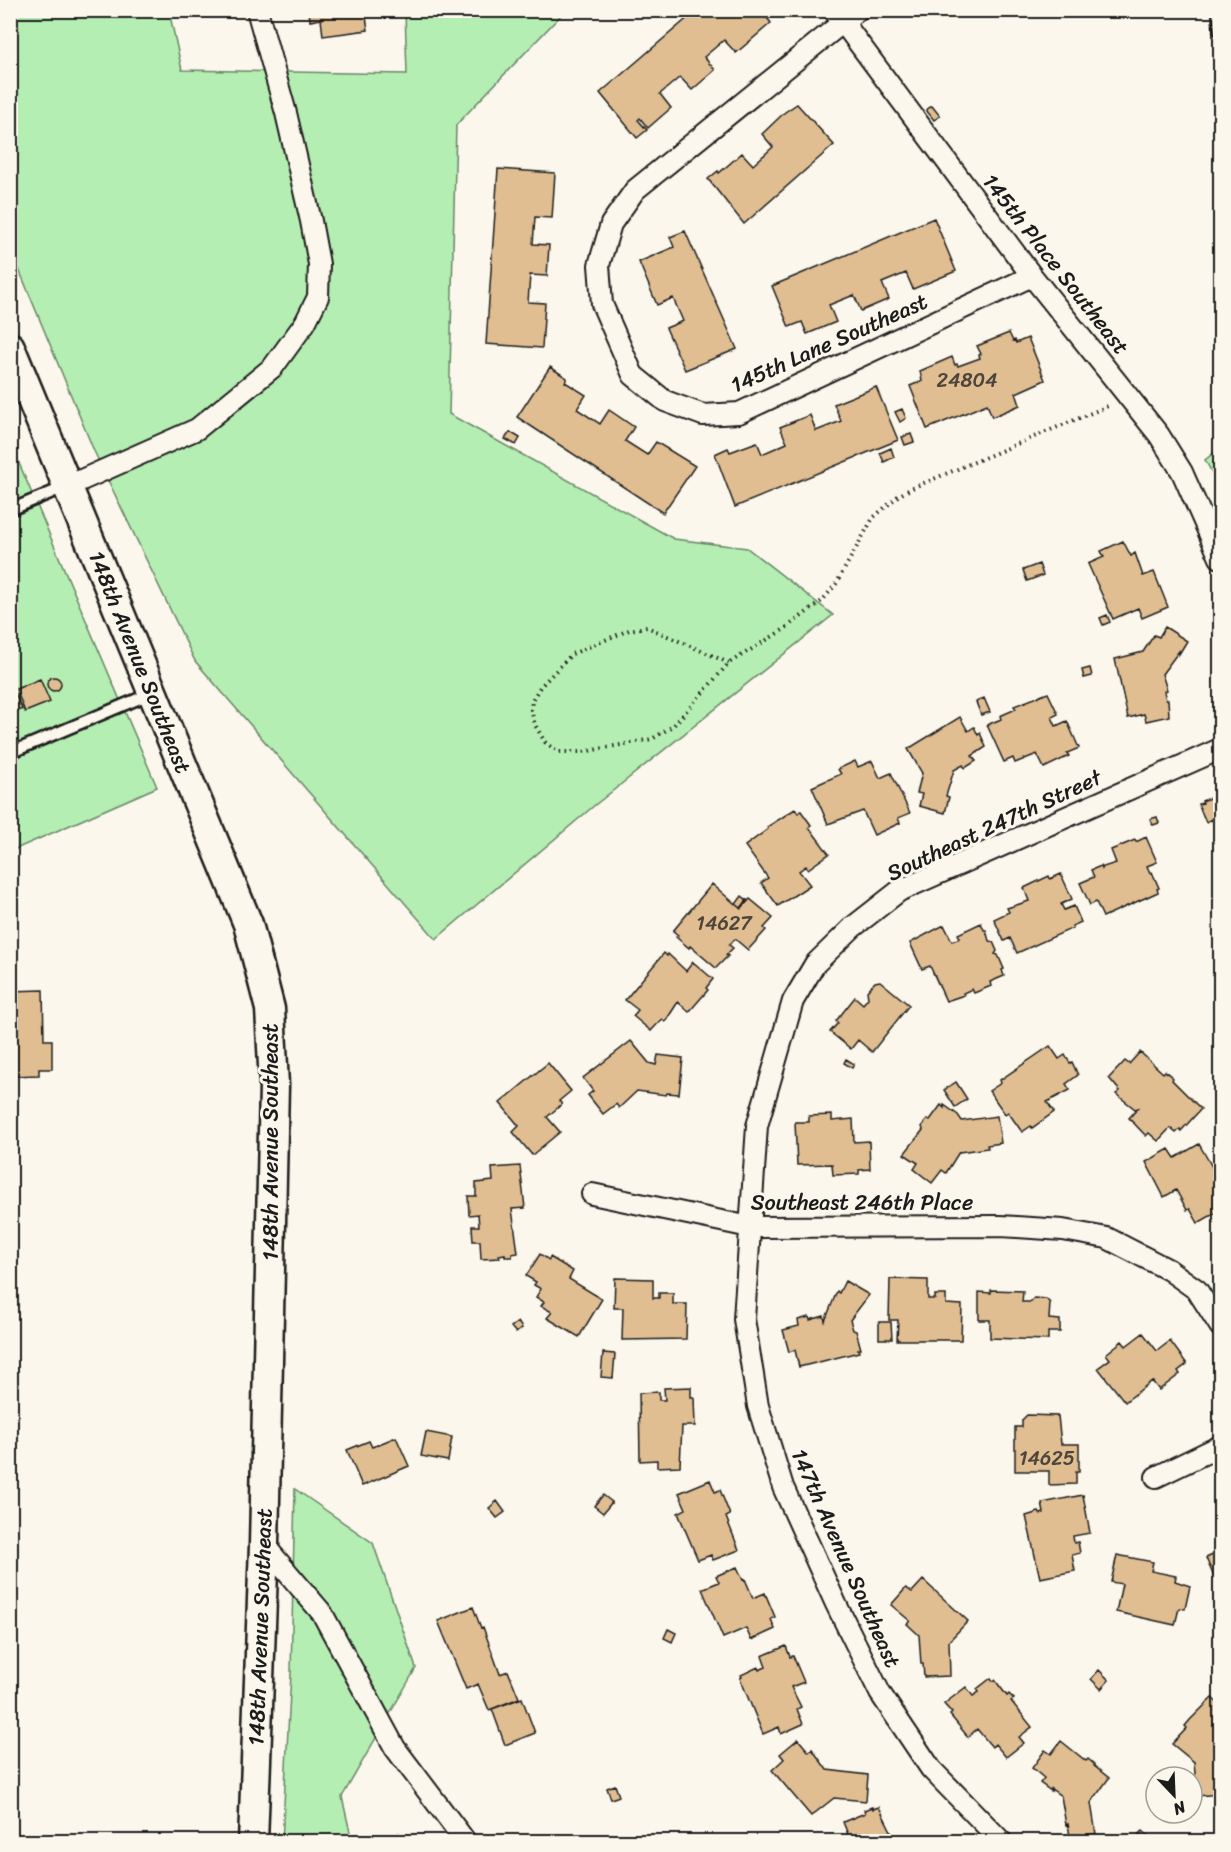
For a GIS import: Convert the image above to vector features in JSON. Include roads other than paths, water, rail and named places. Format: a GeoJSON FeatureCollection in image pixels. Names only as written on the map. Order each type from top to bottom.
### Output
{"type":"FeatureCollection","features":[{"type":"Feature","properties":{"kind":"street"},"geometry":{"type":"LineString","coordinates":[[68,486],[197,429],[273,367],[305,323],[318,297],[319,264],[311,221],[286,112],[257,10]]}},
{"type":"Feature","properties":{"kind":"street","name":"145th Lane Southeast"},"geometry":{"type":"LineString","coordinates":[[845,14],[635,190],[611,224],[599,265],[602,304],[633,375],[664,401],[703,415],[739,413],[1032,276]]}},
{"type":"Feature","properties":{"kind":"street","name":"145th Place Southeast"},"geometry":{"type":"LineString","coordinates":[[845,14],[1032,276],[1159,435],[1182,472],[1221,558]]}},
{"type":"Feature","properties":{"kind":"street","name":"148th Avenue Southeast"},"geometry":{"type":"LineString","coordinates":[[10,347],[249,924],[270,1010],[274,1085],[264,1545],[253,1842]]}},
{"type":"Feature","properties":{"kind":"street","name":"Southeast 247th Street"},"geometry":{"type":"LineString","coordinates":[[780,1040],[793,1001],[815,964],[853,927],[899,891],[1221,749]]}},
{"type":"Feature","properties":{"kind":"street","name":"147th Avenue Southeast"},"geometry":{"type":"LineString","coordinates":[[780,1040],[757,1126],[744,1319],[758,1406],[783,1487],[836,1604],[880,1693],[930,1769],[1002,1842]]}},
{"type":"Feature","properties":{"kind":"street","name":"Southeast 246th Place"},"geometry":{"type":"LineString","coordinates":[[592,1194],[750,1227],[1000,1226],[1063,1230],[1107,1238],[1169,1270],[1197,1290],[1221,1326]]}},
{"type":"Feature","properties":{"kind":"street"},"geometry":{"type":"LineString","coordinates":[[1156,1477],[1221,1446]]}},
{"type":"Feature","properties":{"kind":"street"},"geometry":{"type":"LineString","coordinates":[[264,1545],[322,1613],[394,1748],[466,1842]]}},
{"type":"Feature","properties":{"kind":"lane"},"geometry":{"type":"LineString","coordinates":[[1218,10],[1221,31]]}},
{"type":"Feature","properties":{"kind":"lane"},"geometry":{"type":"LineString","coordinates":[[10,510],[68,486]]}},
{"type":"Feature","properties":{"kind":"lane"},"geometry":{"type":"LineString","coordinates":[[12,752],[153,693]]}}]}
